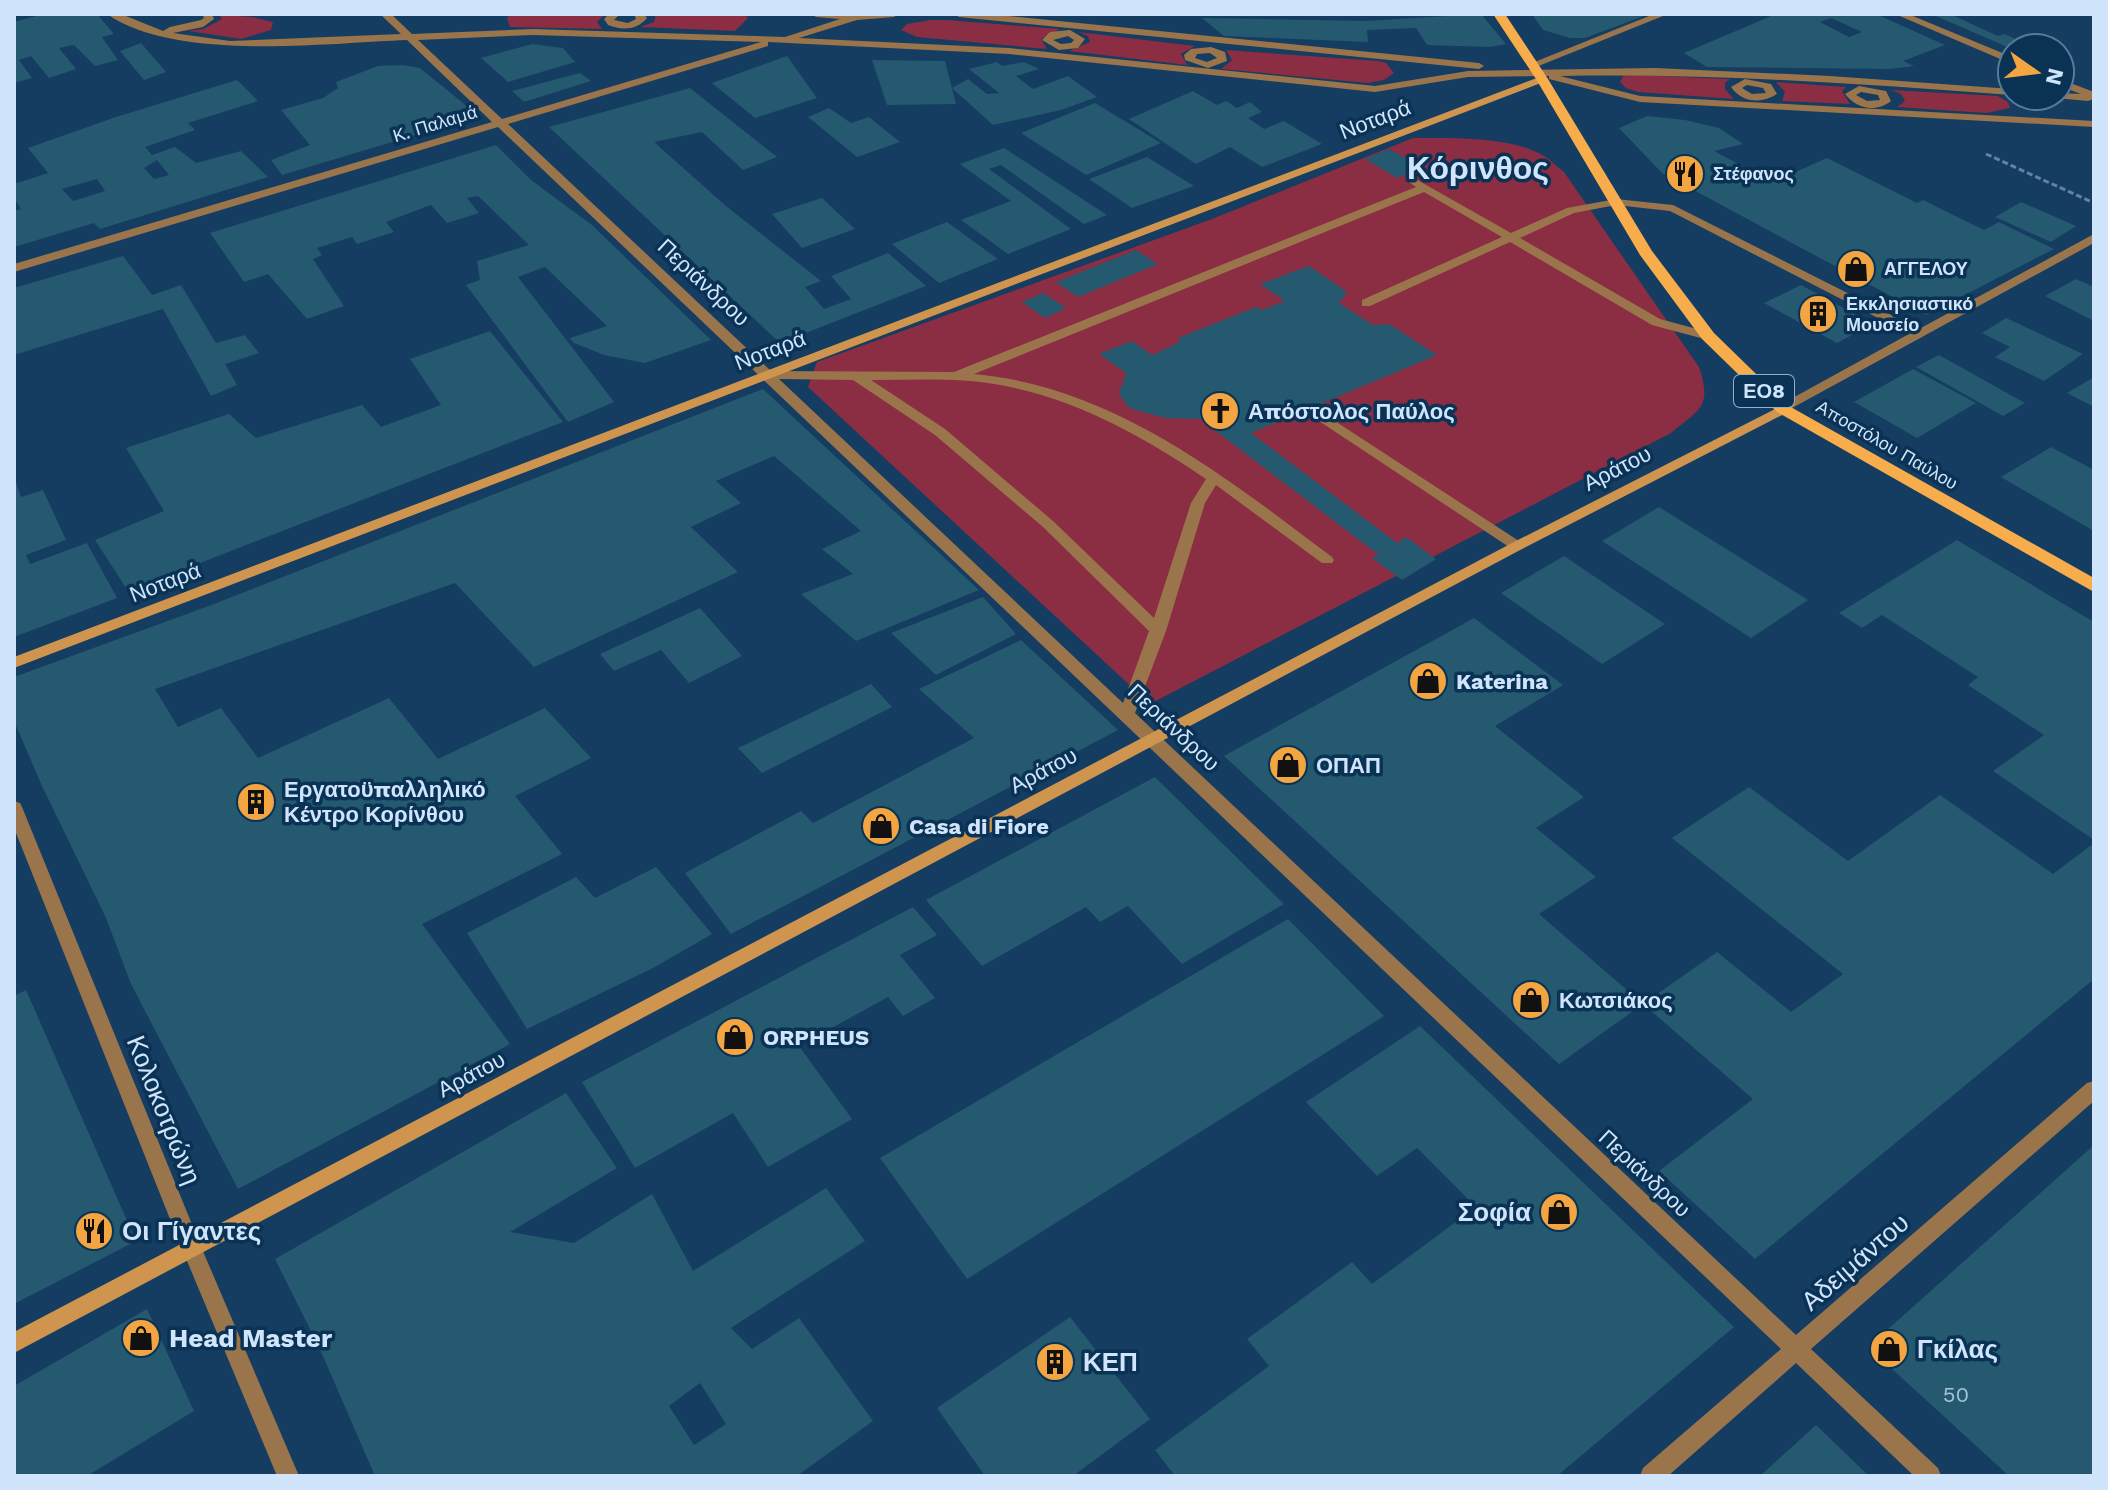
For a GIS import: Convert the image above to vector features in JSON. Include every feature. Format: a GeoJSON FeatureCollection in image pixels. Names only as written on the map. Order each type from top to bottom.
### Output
{"type":"FeatureCollection","features":[{"type":"Feature","properties":{"kind":"main road","name":"ΕΟ8"},"geometry":{"type":"LineString","coordinates":[[1499,14],[1536,72]]}},
{"type":"Feature","properties":{"kind":"main road","name":"Αποστόλου Παύλου"},"geometry":{"type":"LineString","coordinates":[[1536,72],[1645,252],[1708,336],[1783,409],[2094,586]]}},
{"type":"Feature","properties":{"kind":"street"},"geometry":{"type":"LineString","coordinates":[[112,14],[161,34],[230,44],[342,41],[407,35],[616,30],[775,41],[1057,52],[1375,89],[1468,74],[1655,71],[1996,91]]}},
{"type":"Feature","properties":{"kind":"street"},"geometry":{"type":"LineString","coordinates":[[161,34],[180,20],[204,23],[209,19],[207,14]]}},
{"type":"Feature","properties":{"kind":"street","name":"Περιάνδρου"},"geometry":{"type":"LineString","coordinates":[[385,14],[1930,1476]]}},
{"type":"Feature","properties":{"kind":"street"},"geometry":{"type":"LineString","coordinates":[[615,14],[609,21],[616,30]]}},
{"type":"Feature","properties":{"kind":"street"},"geometry":{"type":"LineString","coordinates":[[616,30],[638,22],[642,18],[639,14]]}},
{"type":"Feature","properties":{"kind":"street"},"geometry":{"type":"LineString","coordinates":[[816,14],[894,14]]}},
{"type":"Feature","properties":{"kind":"street"},"geometry":{"type":"LineString","coordinates":[[959,14],[1214,46],[1536,72],[1640,99],[1754,102],[1872,109],[1929,116],[2094,124]]}},
{"type":"Feature","properties":{"kind":"street","name":"Νοταρά"},"geometry":{"type":"LineString","coordinates":[[14,663],[767,375],[1536,72],[1663,14]]}},
{"type":"Feature","properties":{"kind":"street"},"geometry":{"type":"LineString","coordinates":[[1900,14],[1996,54]]}},
{"type":"Feature","properties":{"kind":"street","name":"Κ. Παλαμά"},"geometry":{"type":"LineString","coordinates":[[14,268],[862,15]]}},
{"type":"Feature","properties":{"kind":"street"},"geometry":{"type":"LineString","coordinates":[[1057,52],[1047,38],[1070,28]]}},
{"type":"Feature","properties":{"kind":"street"},"geometry":{"type":"LineString","coordinates":[[1200,69],[1189,55],[1214,46]]}},
{"type":"Feature","properties":{"kind":"street"},"geometry":{"type":"LineString","coordinates":[[1200,69],[1223,59],[1214,46]]}},
{"type":"Feature","properties":{"kind":"street"},"geometry":{"type":"LineString","coordinates":[[1750,78],[1740,83],[1737,90],[1754,102]]}},
{"type":"Feature","properties":{"kind":"street"},"geometry":{"type":"LineString","coordinates":[[1750,78],[1772,91],[1754,102]]}},
{"type":"Feature","properties":{"kind":"street"},"geometry":{"type":"LineString","coordinates":[[1863,85],[1850,94],[1854,100],[1872,109]]}},
{"type":"Feature","properties":{"kind":"street"},"geometry":{"type":"LineString","coordinates":[[1863,85],[1886,98],[1884,103],[1872,109]]}},
{"type":"Feature","properties":{"kind":"street"},"geometry":{"type":"LineString","coordinates":[[1412,180],[1656,322],[1708,336]]}},
{"type":"Feature","properties":{"kind":"street"},"geometry":{"type":"LineString","coordinates":[[958,376],[1425,187]]}},
{"type":"Feature","properties":{"kind":"street"},"geometry":{"type":"LineString","coordinates":[[1366,303],[1571,210],[1616,202],[1673,208],[1918,334]]}},
{"type":"Feature","properties":{"kind":"street","name":"Αράτου"},"geometry":{"type":"LineString","coordinates":[[14,1343],[1517,546],[1783,409],[2094,238]]}},
{"type":"Feature","properties":{"kind":"street"},"geometry":{"type":"LineString","coordinates":[[767,375],[958,376],[1016,384],[1110,417],[1173,449],[1215,476],[1327,560]]}},
{"type":"Feature","properties":{"kind":"street"},"geometry":{"type":"LineString","coordinates":[[857,376],[940,432],[1048,524],[1158,631]]}},
{"type":"Feature","properties":{"kind":"street"},"geometry":{"type":"LineString","coordinates":[[1318,414],[1517,546]]}},
{"type":"Feature","properties":{"kind":"street"},"geometry":{"type":"LineString","coordinates":[[1126,715],[1158,631],[1198,503],[1215,476]]}},
{"type":"Feature","properties":{"kind":"street","name":"Κολοκοτρώνη"},"geometry":{"type":"LineString","coordinates":[[14,807],[192,1249],[288,1476]]}},
{"type":"Feature","properties":{"kind":"street","name":"Αδειμάντου"},"geometry":{"type":"LineString","coordinates":[[1651,1476],[1798,1351],[2094,1089]]}},
{"type":"Feature","properties":{"kind":"path"},"geometry":{"type":"LineString","coordinates":[[1929,116],[1931,123],[1950,138],[2094,203]]}},
{"type":"Feature","properties":{"kind":"shaded area"},"geometry":{"type":"Polygon","coordinates":[[[512,14],[605,14],[597,22],[602,29],[510,27],[507,18],[512,14]]]}},
{"type":"Feature","properties":{"kind":"shaded area"},"geometry":{"type":"Polygon","coordinates":[[[656,14],[744,14],[748,18],[735,31],[640,27],[654,22],[656,14]]]}},
{"type":"Feature","properties":{"kind":"shaded area"},"geometry":{"type":"Polygon","coordinates":[[[219,15],[273,22],[271,30],[241,39],[188,31],[203,29],[222,19],[219,15]]]}},
{"type":"Feature","properties":{"kind":"shaded area"},"geometry":{"type":"Polygon","coordinates":[[[931,20],[1060,29],[1041,39],[1047,49],[917,37],[901,30],[907,24],[931,20]]]}},
{"type":"Feature","properties":{"kind":"shaded area"},"geometry":{"type":"Polygon","coordinates":[[[1078,32],[1195,46],[1181,54],[1187,65],[1069,51],[1090,42],[1088,36],[1078,32]]]}},
{"type":"Feature","properties":{"kind":"shaded area"},"geometry":{"type":"Polygon","coordinates":[[[1226,50],[1378,61],[1386,63],[1394,73],[1384,80],[1368,83],[1221,69],[1232,60],[1226,50]]]}},
{"type":"Feature","properties":{"kind":"shaded area"},"geometry":{"type":"Polygon","coordinates":[[[1623,76],[1730,79],[1725,83],[1725,89],[1734,99],[1638,92],[1620,82],[1623,76]]]}},
{"type":"Feature","properties":{"kind":"shaded area"},"geometry":{"type":"Polygon","coordinates":[[[1776,82],[1846,87],[1842,91],[1850,104],[1782,101],[1785,92],[1776,82]]]}},
{"type":"Feature","properties":{"kind":"shaded area"},"geometry":{"type":"Polygon","coordinates":[[[1891,90],[1996,96],[1996,111],[1897,107],[1905,101],[1901,94],[1891,90]]]}},
{"type":"Feature","properties":{"kind":"shaded area"},"geometry":{"type":"Polygon","coordinates":[[[1413,138],[1480,140],[1515,145],[1544,156],[1564,172],[1699,367],[1704,391],[1701,406],[1671,433],[1150,704],[808,387],[817,362],[1212,219],[1413,138]]]}},
{"type":"Feature","properties":{"kind":"building"},"geometry":{"type":"Polygon","coordinates":[[[44,14],[97,14],[114,34],[102,37],[118,60],[95,66],[74,45],[59,48],[76,69],[49,78],[31,56],[19,60],[32,78],[14,83],[14,22],[44,14]]]}},
{"type":"Feature","properties":{"kind":"building"},"geometry":{"type":"Polygon","coordinates":[[[1481,14],[1506,44],[1490,47],[1427,45],[1416,28],[1367,30],[1368,42],[1224,36],[1202,18],[1366,21],[1481,14]]]}},
{"type":"Feature","properties":{"kind":"building"},"geometry":{"type":"Polygon","coordinates":[[[1532,14],[1649,14],[1585,38],[1570,38],[1543,30],[1532,14]]]}},
{"type":"Feature","properties":{"kind":"building"},"geometry":{"type":"Polygon","coordinates":[[[1776,14],[1876,14],[1945,45],[1903,61],[1914,66],[1889,69],[1707,67],[1684,53],[1776,14]],[[1831,18],[1820,22],[1849,37],[1862,32],[1831,18]]]}},
{"type":"Feature","properties":{"kind":"building"},"geometry":{"type":"Polygon","coordinates":[[[1931,14],[1960,14],[1954,16],[1996,35],[1996,42],[1931,14]]]}},
{"type":"Feature","properties":{"kind":"building"},"geometry":{"type":"Polygon","coordinates":[[[141,43],[166,72],[144,80],[120,51],[141,43]]]}},
{"type":"Feature","properties":{"kind":"building"},"geometry":{"type":"Polygon","coordinates":[[[532,44],[563,48],[575,62],[508,82],[481,58],[532,44]]]}},
{"type":"Feature","properties":{"kind":"building"},"geometry":{"type":"Polygon","coordinates":[[[787,56],[817,98],[755,118],[712,83],[787,56]]]}},
{"type":"Feature","properties":{"kind":"building"},"geometry":{"type":"Polygon","coordinates":[[[872,60],[945,61],[956,104],[887,105],[872,60]]]}},
{"type":"Feature","properties":{"kind":"building"},"geometry":{"type":"Polygon","coordinates":[[[997,62],[1002,66],[1024,62],[1039,69],[1016,76],[1033,89],[1068,76],[1097,97],[1061,110],[993,125],[952,88],[968,79],[987,94],[999,93],[969,69],[997,62]]]}},
{"type":"Feature","properties":{"kind":"building"},"geometry":{"type":"Polygon","coordinates":[[[378,66],[420,68],[479,116],[282,175],[271,160],[310,145],[281,110],[323,98],[338,88],[336,82],[378,66]]]}},
{"type":"Feature","properties":{"kind":"building"},"geometry":{"type":"Polygon","coordinates":[[[580,73],[591,81],[524,102],[512,91],[580,73]]]}},
{"type":"Feature","properties":{"kind":"building"},"geometry":{"type":"Polygon","coordinates":[[[237,80],[258,101],[188,123],[195,130],[145,147],[152,155],[175,147],[196,163],[241,151],[268,177],[100,229],[94,223],[14,247],[14,211],[21,209],[14,198],[14,184],[48,173],[28,148],[237,80]],[[157,160],[144,168],[154,179],[169,175],[157,160]],[[97,179],[62,189],[73,201],[105,191],[97,179]]]}},
{"type":"Feature","properties":{"kind":"building"},"geometry":{"type":"Polygon","coordinates":[[[690,88],[777,157],[743,170],[702,132],[654,142],[726,206],[821,281],[805,287],[824,309],[851,299],[831,276],[888,253],[926,286],[780,343],[549,127],[690,88]]]}},
{"type":"Feature","properties":{"kind":"building"},"geometry":{"type":"Polygon","coordinates":[[[1193,91],[1217,105],[1226,101],[1237,108],[1250,102],[1262,112],[1248,118],[1264,129],[1284,121],[1322,144],[1262,167],[1230,147],[1196,164],[1129,119],[1193,91]]]}},
{"type":"Feature","properties":{"kind":"building"},"geometry":{"type":"Polygon","coordinates":[[[1095,103],[1161,143],[1086,175],[1021,133],[1095,103]]]}},
{"type":"Feature","properties":{"kind":"building"},"geometry":{"type":"Polygon","coordinates":[[[829,108],[851,123],[869,117],[900,142],[857,157],[808,117],[829,108]]]}},
{"type":"Feature","properties":{"kind":"building"},"geometry":{"type":"Polygon","coordinates":[[[1647,116],[1719,128],[1743,144],[1714,151],[1773,182],[1827,158],[1917,203],[1923,200],[1984,230],[1999,222],[2054,249],[1926,315],[1662,173],[1619,128],[1647,116]]]}},
{"type":"Feature","properties":{"kind":"building"},"geometry":{"type":"Polygon","coordinates":[[[496,145],[531,180],[592,225],[711,340],[645,363],[604,355],[574,343],[570,338],[607,326],[545,267],[518,277],[614,402],[568,422],[466,285],[480,280],[477,261],[529,245],[478,196],[467,198],[479,213],[447,223],[431,205],[386,222],[394,232],[357,244],[352,237],[317,248],[322,255],[313,259],[344,306],[307,319],[268,274],[244,282],[210,233],[496,145]]]}},
{"type":"Feature","properties":{"kind":"building"},"geometry":{"type":"Polygon","coordinates":[[[1004,148],[1107,215],[1084,224],[1001,165],[989,169],[1071,229],[1008,254],[961,220],[1011,201],[960,164],[1004,148]]]}},
{"type":"Feature","properties":{"kind":"building"},"geometry":{"type":"Polygon","coordinates":[[[1389,149],[1422,167],[1397,178],[1365,159],[1389,149]]]}},
{"type":"Feature","properties":{"kind":"building"},"geometry":{"type":"Polygon","coordinates":[[[1147,157],[1194,186],[1132,208],[1089,179],[1147,157]]]}},
{"type":"Feature","properties":{"kind":"building"},"geometry":{"type":"Polygon","coordinates":[[[822,198],[855,229],[802,248],[772,214],[822,198]]]}},
{"type":"Feature","properties":{"kind":"building"},"geometry":{"type":"Polygon","coordinates":[[[2021,202],[2076,226],[2051,242],[1995,217],[2021,202]]]}},
{"type":"Feature","properties":{"kind":"building"},"geometry":{"type":"Polygon","coordinates":[[[947,222],[998,259],[939,283],[892,244],[947,222]]]}},
{"type":"Feature","properties":{"kind":"building"},"geometry":{"type":"Polygon","coordinates":[[[1136,250],[1158,264],[1078,297],[1056,282],[1136,250]]]}},
{"type":"Feature","properties":{"kind":"building"},"geometry":{"type":"Polygon","coordinates":[[[123,256],[152,295],[181,285],[216,343],[245,335],[259,353],[225,364],[237,385],[211,396],[163,309],[14,355],[14,288],[123,256]]]}},
{"type":"Feature","properties":{"kind":"building","name":"Απόστολος Παύλος"},"geometry":{"type":"Polygon","coordinates":[[[1309,266],[1347,292],[1339,303],[1373,325],[1389,324],[1437,355],[1251,433],[1397,543],[1406,537],[1436,559],[1402,580],[1372,558],[1379,555],[1200,419],[1165,418],[1129,408],[1119,394],[1126,373],[1099,354],[1132,341],[1152,355],[1180,342],[1178,338],[1256,307],[1262,310],[1285,301],[1260,284],[1309,266]]]}},
{"type":"Feature","properties":{"kind":"building"},"geometry":{"type":"Polygon","coordinates":[[[2076,279],[2094,287],[2092,320],[2045,296],[2076,279]]]}},
{"type":"Feature","properties":{"kind":"building","name":"Εκκλησιαστικό Μουσείο"},"geometry":{"type":"Polygon","coordinates":[[[1801,285],[1873,324],[1837,343],[1764,303],[1801,285]]]}},
{"type":"Feature","properties":{"kind":"building"},"geometry":{"type":"Polygon","coordinates":[[[1043,293],[1066,308],[1045,318],[1022,302],[1043,293]]]}},
{"type":"Feature","properties":{"kind":"building"},"geometry":{"type":"Polygon","coordinates":[[[2006,318],[2083,354],[2044,381],[1995,357],[2010,347],[1982,333],[2006,318]]]}},
{"type":"Feature","properties":{"kind":"building"},"geometry":{"type":"Polygon","coordinates":[[[490,331],[563,422],[128,591],[95,540],[164,511],[126,448],[229,414],[256,438],[362,405],[381,427],[441,405],[410,359],[490,331]]]}},
{"type":"Feature","properties":{"kind":"building"},"geometry":{"type":"Polygon","coordinates":[[[1939,355],[2025,403],[2003,416],[1916,367],[1939,355]]]}},
{"type":"Feature","properties":{"kind":"building"},"geometry":{"type":"Polygon","coordinates":[[[1913,369],[1976,403],[1917,438],[1854,402],[1913,369]]]}},
{"type":"Feature","properties":{"kind":"building"},"geometry":{"type":"Polygon","coordinates":[[[2094,377],[2094,407],[2067,393],[2094,377]]]}},
{"type":"Feature","properties":{"kind":"building"},"geometry":{"type":"Polygon","coordinates":[[[763,389],[979,590],[856,641],[801,594],[853,574],[822,549],[861,531],[774,456],[716,481],[741,503],[691,527],[738,572],[534,667],[455,583],[155,689],[178,727],[221,708],[258,758],[389,698],[438,759],[545,708],[591,758],[515,796],[562,854],[422,924],[510,1044],[238,1189],[131,984],[106,918],[42,786],[14,721],[14,677],[206,607],[763,389]]]}},
{"type":"Feature","properties":{"kind":"building"},"geometry":{"type":"Polygon","coordinates":[[[2051,447],[2094,470],[2094,531],[2001,477],[2051,447]]]}},
{"type":"Feature","properties":{"kind":"building"},"geometry":{"type":"Polygon","coordinates":[[[14,476],[21,497],[43,490],[66,540],[26,555],[30,564],[87,543],[117,598],[14,637],[14,476]]]}},
{"type":"Feature","properties":{"kind":"building"},"geometry":{"type":"Polygon","coordinates":[[[1659,507],[1808,600],[1751,638],[1602,541],[1659,507]]]}},
{"type":"Feature","properties":{"kind":"building"},"geometry":{"type":"Polygon","coordinates":[[[1957,540],[2094,622],[2094,840],[1993,771],[2044,735],[1968,685],[1978,677],[1882,615],[1862,628],[1839,613],[1957,540]]]}},
{"type":"Feature","properties":{"kind":"building"},"geometry":{"type":"Polygon","coordinates":[[[1564,556],[1665,624],[1602,664],[1501,593],[1564,556]]]}},
{"type":"Feature","properties":{"kind":"building"},"geometry":{"type":"Polygon","coordinates":[[[983,597],[1016,634],[936,675],[891,633],[983,597]]]}},
{"type":"Feature","properties":{"kind":"building"},"geometry":{"type":"Polygon","coordinates":[[[700,608],[742,656],[689,683],[661,650],[614,671],[600,654],[700,608]]]}},
{"type":"Feature","properties":{"kind":"building"},"geometry":{"type":"Polygon","coordinates":[[[1474,618],[1563,685],[1495,726],[1584,797],[1536,828],[1596,877],[1539,914],[1643,1004],[1559,1064],[1224,756],[1474,618]]]}},
{"type":"Feature","properties":{"kind":"building"},"geometry":{"type":"Polygon","coordinates":[[[1021,640],[1118,730],[731,934],[685,873],[801,811],[813,823],[974,738],[919,689],[1021,640]]]}},
{"type":"Feature","properties":{"kind":"building"},"geometry":{"type":"Polygon","coordinates":[[[871,684],[892,707],[762,773],[738,748],[871,684]]]}},
{"type":"Feature","properties":{"kind":"building"},"geometry":{"type":"Polygon","coordinates":[[[1155,777],[1284,904],[1182,964],[1128,906],[1100,922],[1086,907],[982,966],[926,900],[1155,777]]]}},
{"type":"Feature","properties":{"kind":"building"},"geometry":{"type":"Polygon","coordinates":[[[1749,787],[1848,861],[1940,795],[2053,874],[2094,843],[2094,979],[1755,1259],[1659,1171],[1753,1099],[1643,1004],[1717,952],[1791,1012],[1843,974],[1672,838],[1749,787]]]}},
{"type":"Feature","properties":{"kind":"building"},"geometry":{"type":"Polygon","coordinates":[[[656,867],[712,934],[653,968],[527,1029],[467,933],[576,877],[595,898],[656,867]]]}},
{"type":"Feature","properties":{"kind":"building"},"geometry":{"type":"Polygon","coordinates":[[[913,907],[937,935],[900,955],[935,998],[903,1016],[888,997],[799,1046],[852,1119],[768,1167],[733,1113],[635,1168],[582,1082],[913,907]]]}},
{"type":"Feature","properties":{"kind":"building"},"geometry":{"type":"Polygon","coordinates":[[[1288,919],[1384,1016],[967,1279],[880,1158],[1288,919]]]}},
{"type":"Feature","properties":{"kind":"building"},"geometry":{"type":"Polygon","coordinates":[[[26,990],[136,1241],[14,1304],[14,996],[26,990]]]}},
{"type":"Feature","properties":{"kind":"building"},"geometry":{"type":"Polygon","coordinates":[[[1420,1026],[1734,1327],[1557,1476],[1175,1476],[1155,1450],[1269,1366],[1247,1339],[1352,1262],[1372,1284],[1476,1207],[1417,1148],[1377,1176],[1306,1102],[1420,1026]]]}},
{"type":"Feature","properties":{"kind":"building"},"geometry":{"type":"Polygon","coordinates":[[[566,1093],[617,1168],[510,1232],[574,1243],[652,1194],[693,1271],[826,1188],[865,1241],[731,1328],[752,1349],[799,1318],[873,1421],[797,1476],[375,1476],[319,1347],[275,1259],[566,1093]],[[700,1383],[669,1406],[694,1445],[726,1424],[700,1383]]]}},
{"type":"Feature","properties":{"kind":"building"},"geometry":{"type":"Polygon","coordinates":[[[2094,1145],[2094,1476],[2009,1476],[1868,1347],[2094,1145]]]}},
{"type":"Feature","properties":{"kind":"building"},"geometry":{"type":"Polygon","coordinates":[[[147,1309],[194,1411],[87,1476],[14,1476],[14,1386],[147,1309]]]}},
{"type":"Feature","properties":{"kind":"building","name":"ΚΕΠ"},"geometry":{"type":"Polygon","coordinates":[[[1070,1317],[1150,1419],[1073,1476],[985,1476],[937,1408],[1070,1317]]]}},
{"type":"Feature","properties":{"kind":"building"},"geometry":{"type":"Polygon","coordinates":[[[1816,1425],[1869,1476],[1760,1476],[1816,1425]]]}},
{"type":"Feature","properties":{"kind":"place","name":"Στέφανος"},"geometry":{"type":"Point","coordinates":[1685,174]}},
{"type":"Feature","properties":{"kind":"place","name":"ΑΓΓΕΛΟΥ"},"geometry":{"type":"Point","coordinates":[1856,269]}},
{"type":"Feature","properties":{"kind":"place","name":"Εκκλησιαστικό Μουσείο"},"geometry":{"type":"Point","coordinates":[1818,314]}},
{"type":"Feature","properties":{"kind":"place","name":"Απόστολος Παύλος"},"geometry":{"type":"Point","coordinates":[1220,411]}},
{"type":"Feature","properties":{"kind":"place","name":"Katerina"},"geometry":{"type":"Point","coordinates":[1428,681]}},
{"type":"Feature","properties":{"kind":"place","name":"ΟΠΑΠ"},"geometry":{"type":"Point","coordinates":[1288,765]}},
{"type":"Feature","properties":{"kind":"place","name":"Εργατοϋπαλληλικό Κέντρο Κορίνθου"},"geometry":{"type":"Point","coordinates":[256,802]}},
{"type":"Feature","properties":{"kind":"place","name":"Casa di Fiore"},"geometry":{"type":"Point","coordinates":[881,826]}},
{"type":"Feature","properties":{"kind":"place","name":"Κωτσιάκος"},"geometry":{"type":"Point","coordinates":[1531,1000]}},
{"type":"Feature","properties":{"kind":"place","name":"ORPHEUS"},"geometry":{"type":"Point","coordinates":[735,1037]}},
{"type":"Feature","properties":{"kind":"place","name":"Σοφία"},"geometry":{"type":"Point","coordinates":[1559,1212]}},
{"type":"Feature","properties":{"kind":"place","name":"Οι Γίγαντες"},"geometry":{"type":"Point","coordinates":[94,1231]}},
{"type":"Feature","properties":{"kind":"place","name":"Head Master"},"geometry":{"type":"Point","coordinates":[141,1338]}},
{"type":"Feature","properties":{"kind":"place","name":"Γκίλας"},"geometry":{"type":"Point","coordinates":[1889,1349]}},
{"type":"Feature","properties":{"kind":"place","name":"ΚΕΠ"},"geometry":{"type":"Point","coordinates":[1055,1362]}},
{"type":"Feature","properties":{"kind":"district","name":"Κόρινθος"},"geometry":{"type":"Point","coordinates":[1478,168]}}]}
